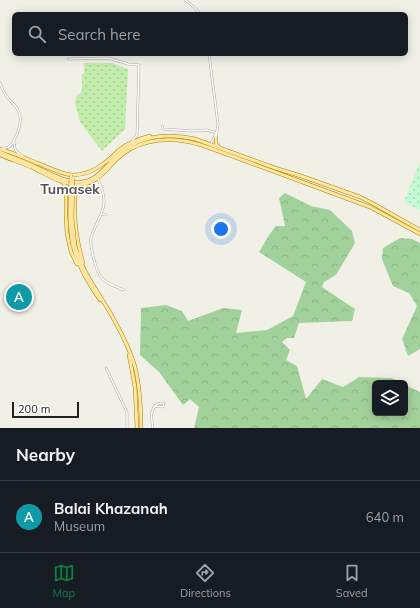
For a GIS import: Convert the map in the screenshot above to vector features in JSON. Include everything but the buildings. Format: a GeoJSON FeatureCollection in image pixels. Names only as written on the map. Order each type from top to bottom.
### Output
{"type":"FeatureCollection","features":[{"type":"Feature","properties":{"kind":"main road"},"geometry":{"type":"LineString","coordinates":[[0,151],[15,154],[58,172],[72,175],[96,169],[109,160],[123,147],[140,139],[151,136],[180,136],[207,143],[370,207],[420,234]]}},
{"type":"Feature","properties":{"kind":"main road"},"geometry":{"type":"LineString","coordinates":[[0,151],[66,180],[83,182],[97,176],[120,153],[130,146],[159,136]]}},
{"type":"Feature","properties":{"kind":"main road"},"geometry":{"type":"LineString","coordinates":[[216,138],[216,144],[219,147]]}},
{"type":"Feature","properties":{"kind":"main road"},"geometry":{"type":"LineString","coordinates":[[0,151],[61,181],[78,185],[87,184],[93,181],[98,178],[122,154],[148,143],[160,140],[176,140],[219,147],[274,168],[367,200],[420,230]]}},
{"type":"Feature","properties":{"kind":"main road"},"geometry":{"type":"LineString","coordinates":[[72,175],[69,216],[70,232],[78,263],[112,318],[127,350],[133,371],[137,428]]}},
{"type":"Feature","properties":{"kind":"main road"},"geometry":{"type":"LineString","coordinates":[[61,181],[66,186],[68,242],[75,260],[113,318],[129,350],[135,366],[139,387],[142,428]]}},
{"type":"Feature","properties":{"kind":"main road"},"geometry":{"type":"LineString","coordinates":[[75,197],[78,189],[90,184],[93,181]]}},
{"type":"Feature","properties":{"kind":"main road"},"geometry":{"type":"LineString","coordinates":[[66,195],[67,190],[70,188],[74,189],[75,233],[85,275]]}},
{"type":"Feature","properties":{"kind":"street"},"geometry":{"type":"LineString","coordinates":[[185,0],[198,12]]}},
{"type":"Feature","properties":{"kind":"street"},"geometry":{"type":"LineString","coordinates":[[210,56],[218,124],[216,138],[212,146]]}},
{"type":"Feature","properties":{"kind":"street"},"geometry":{"type":"LineString","coordinates":[[68,59],[108,58],[128,64],[139,65],[137,135],[130,143]]}},
{"type":"Feature","properties":{"kind":"street"},"geometry":{"type":"LineString","coordinates":[[0,83],[6,96],[17,108],[20,115],[20,123],[14,140],[8,148],[0,151]]}},
{"type":"Feature","properties":{"kind":"street"},"geometry":{"type":"LineString","coordinates":[[162,126],[163,130],[207,130],[217,133]]}},
{"type":"Feature","properties":{"kind":"street"},"geometry":{"type":"LineString","coordinates":[[212,146],[217,133]]}},
{"type":"Feature","properties":{"kind":"street"},"geometry":{"type":"LineString","coordinates":[[137,135],[140,139]]}},
{"type":"Feature","properties":{"kind":"street"},"geometry":{"type":"LineString","coordinates":[[14,140],[14,148],[16,152],[30,160]]}},
{"type":"Feature","properties":{"kind":"street"},"geometry":{"type":"LineString","coordinates":[[98,178],[104,197],[104,203],[102,214],[92,236],[91,248],[95,265],[100,277],[104,281],[124,290]]}},
{"type":"Feature","properties":{"kind":"street"},"geometry":{"type":"LineString","coordinates":[[102,214],[106,215]]}},
{"type":"Feature","properties":{"kind":"street"},"geometry":{"type":"LineString","coordinates":[[106,368],[126,408],[127,428]]}},
{"type":"Feature","properties":{"kind":"street"},"geometry":{"type":"LineString","coordinates":[[153,428],[152,412],[154,406]]}},
{"type":"Feature","properties":{"kind":"green space"},"geometry":{"type":"Polygon","coordinates":[[[84,63],[112,63],[128,69],[125,129],[102,151],[80,122],[75,102],[76,97],[82,91],[84,63]]]}},
{"type":"Feature","properties":{"kind":"green space"},"geometry":{"type":"Polygon","coordinates":[[[420,161],[420,210],[404,202],[420,161]]]}},
{"type":"Feature","properties":{"kind":"green space"},"geometry":{"type":"Polygon","coordinates":[[[285,193],[311,206],[330,210],[352,231],[355,243],[336,275],[324,282],[322,287],[355,309],[352,321],[299,323],[294,338],[287,338],[282,342],[290,350],[286,360],[297,366],[306,399],[322,379],[343,387],[359,377],[392,378],[396,380],[372,380],[372,416],[408,416],[408,386],[420,392],[420,428],[194,428],[199,407],[190,399],[183,405],[159,372],[140,355],[141,308],[166,305],[182,311],[188,321],[223,308],[242,310],[236,333],[267,330],[293,316],[306,282],[259,252],[276,226],[285,226],[279,198],[285,193]]]}},
{"type":"Feature","properties":{"kind":"green space"},"geometry":{"type":"Polygon","coordinates":[[[400,238],[412,239],[420,243],[420,349],[408,356],[402,339],[417,306],[409,293],[393,286],[382,259],[383,248],[400,238]]]}},
{"type":"Feature","properties":{"kind":"place","name":"Balai Khazanah"},"geometry":{"type":"Point","coordinates":[19,297]}},
{"type":"Feature","properties":{"kind":"district","name":"Tumasek"},"geometry":{"type":"Point","coordinates":[70,189]}}]}
